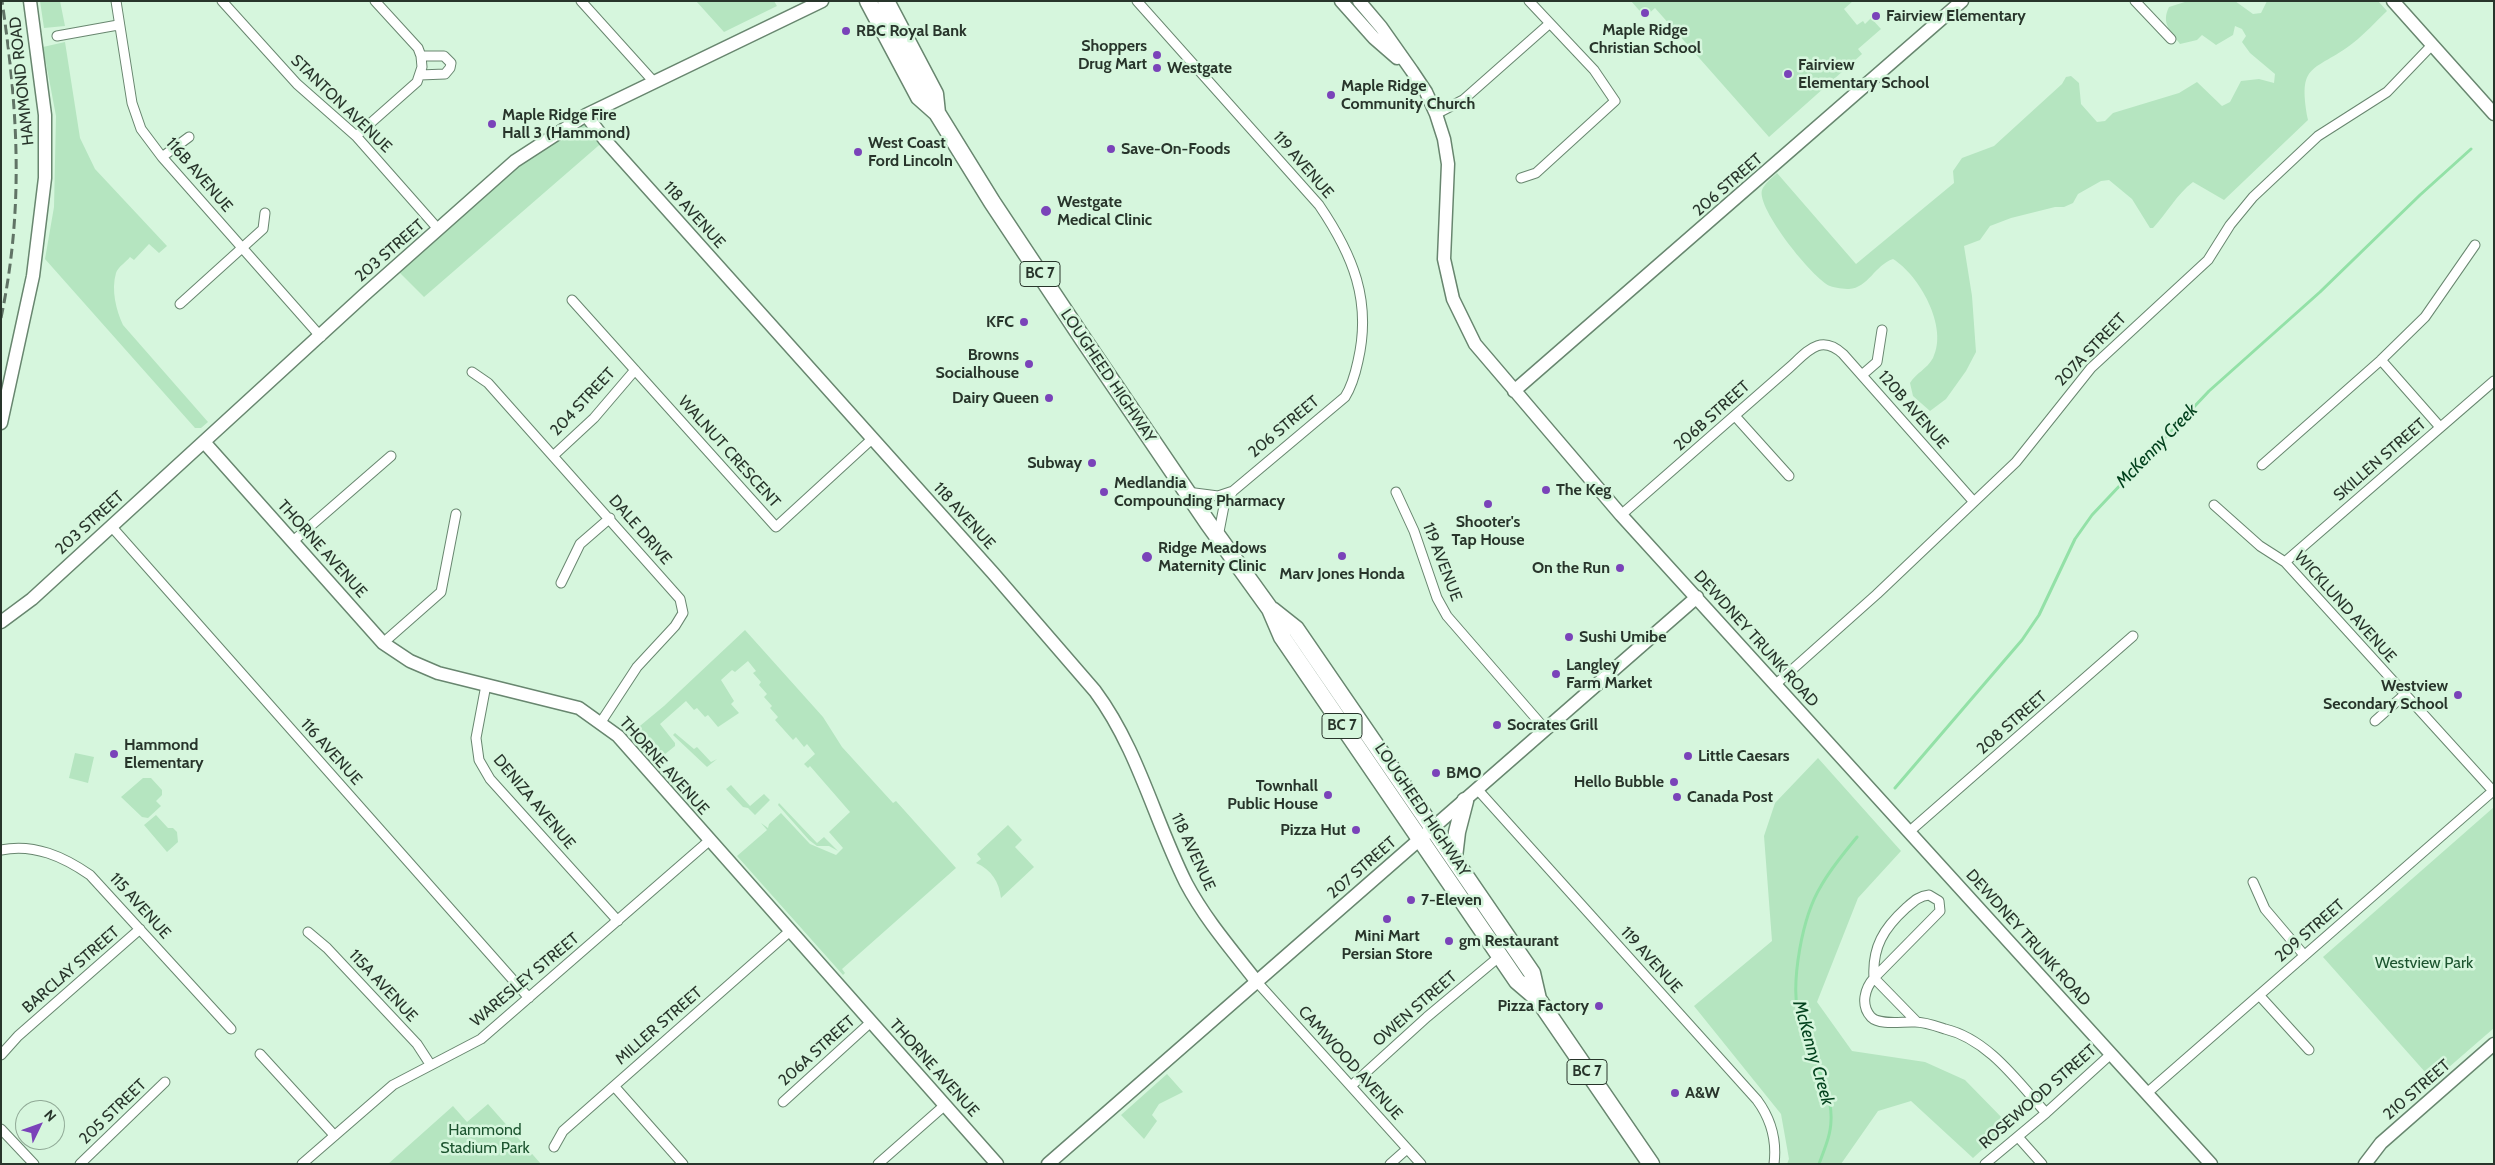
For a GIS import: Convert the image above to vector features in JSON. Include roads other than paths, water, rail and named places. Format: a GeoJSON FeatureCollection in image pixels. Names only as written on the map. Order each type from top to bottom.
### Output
{"type":"FeatureCollection","features":[{"type":"Feature","properties":{"kind":"highway","name":"LOUGHEED HIGHWAY"},"geometry":{"type":"LineString","coordinates":[[868,1],[919,97],[937,113],[992,202],[1187,492],[1270,609],[1282,637],[1517,981],[1538,999],[1651,1164]]}},
{"type":"Feature","properties":{"kind":"highway","name":"LOUGHEED HIGHWAY"},"geometry":{"type":"LineString","coordinates":[[886,1],[935,94],[937,113]]}},
{"type":"Feature","properties":{"kind":"highway","name":"LOUGHEED HIGHWAY"},"geometry":{"type":"LineString","coordinates":[[1270,609],[1296,629],[1454,857],[1532,973],[1538,999]]}},
{"type":"Feature","properties":{"kind":"highway"},"geometry":{"type":"LineString","coordinates":[[1454,857],[1457,832],[1465,801]]}},
{"type":"Feature","properties":{"kind":"street","name":"HAMMOND ROAD"},"geometry":{"type":"LineString","coordinates":[[1,423],[33,276],[46,178],[45,115],[30,1]]}},
{"type":"Feature","properties":{"kind":"street","name":"116B AVENUE"},"geometry":{"type":"LineString","coordinates":[[116,1],[118,25],[132,103],[142,129],[162,157],[321,337]]}},
{"type":"Feature","properties":{"kind":"street","name":"STANTON AVENUE"},"geometry":{"type":"LineString","coordinates":[[222,1],[297,84],[356,136],[438,230]]}},
{"type":"Feature","properties":{"kind":"street"},"geometry":{"type":"LineString","coordinates":[[356,136],[417,82],[422,68],[418,48],[375,1]]}},
{"type":"Feature","properties":{"kind":"street"},"geometry":{"type":"LineString","coordinates":[[581,1],[654,82]]}},
{"type":"Feature","properties":{"kind":"street","name":"203 STREET"},"geometry":{"type":"LineString","coordinates":[[1,622],[32,599],[321,337],[364,295],[515,161],[586,115],[822,1]]}},
{"type":"Feature","properties":{"kind":"street","name":"119 AVENUE"},"geometry":{"type":"LineString","coordinates":[[1137,1],[1304,186],[1320,205],[1336,232],[1354,270],[1363,301],[1362,344],[1352,386]]}},
{"type":"Feature","properties":{"kind":"street","name":"DEWDNEY TRUNK ROAD"},"geometry":{"type":"LineString","coordinates":[[1341,1],[1374,38],[1412,71]]}},
{"type":"Feature","properties":{"kind":"street","name":"DEWDNEY TRUNK ROAD"},"geometry":{"type":"LineString","coordinates":[[1359,1],[1381,27],[1412,71],[1426,92],[1436,114],[1444,139],[1448,164],[1444,259],[1453,299],[1475,344],[1621,515],[2211,1164]]}},
{"type":"Feature","properties":{"kind":"street"},"geometry":{"type":"LineString","coordinates":[[1521,178],[1536,173],[1615,101],[1594,70],[1529,1]]}},
{"type":"Feature","properties":{"kind":"street","name":"206 STREET"},"geometry":{"type":"LineString","coordinates":[[1514,391],[1962,1]]}},
{"type":"Feature","properties":{"kind":"street"},"geometry":{"type":"LineString","coordinates":[[2135,1],[2171,39]]}},
{"type":"Feature","properties":{"kind":"street"},"geometry":{"type":"LineString","coordinates":[[2393,1],[2494,114]]}},
{"type":"Feature","properties":{"kind":"street"},"geometry":{"type":"LineString","coordinates":[[1436,114],[1462,100],[1549,24]]}},
{"type":"Feature","properties":{"kind":"street"},"geometry":{"type":"LineString","coordinates":[[57,36],[118,25]]}},
{"type":"Feature","properties":{"kind":"street","name":"207A STREET"},"geometry":{"type":"LineString","coordinates":[[1776,684],[1974,502],[2028,449],[2066,396],[2106,352],[2208,260],[2230,224],[2254,197],[2318,136],[2387,92],[2432,44]]}},
{"type":"Feature","properties":{"kind":"street"},"geometry":{"type":"LineString","coordinates":[[420,75],[444,74],[450,68],[451,63],[444,56],[421,56]]}},
{"type":"Feature","properties":{"kind":"street","name":"118 AVENUE"},"geometry":{"type":"LineString","coordinates":[[586,115],[605,140],[1056,644],[1109,709],[1131,750],[1186,883],[1214,928],[1256,982]]}},
{"type":"Feature","properties":{"kind":"street"},"geometry":{"type":"LineString","coordinates":[[162,157],[189,137]]}},
{"type":"Feature","properties":{"kind":"street"},"geometry":{"type":"LineString","coordinates":[[180,304],[263,229],[266,213]]}},
{"type":"Feature","properties":{"kind":"street"},"geometry":{"type":"LineString","coordinates":[[2262,465],[2381,360],[2425,317],[2475,245]]}},
{"type":"Feature","properties":{"kind":"street","name":"WALNUT CRESCENT"},"geometry":{"type":"LineString","coordinates":[[572,300],[776,527],[872,439]]}},
{"type":"Feature","properties":{"kind":"street"},"geometry":{"type":"LineString","coordinates":[[1862,376],[1877,362],[1882,330]]}},
{"type":"Feature","properties":{"kind":"street","name":"120B AVENUE"},"geometry":{"type":"LineString","coordinates":[[1825,344],[1837,348],[1974,502]]}},
{"type":"Feature","properties":{"kind":"street","name":"206B STREET"},"geometry":{"type":"LineString","coordinates":[[1621,515],[1811,349],[1825,344]]}},
{"type":"Feature","properties":{"kind":"street"},"geometry":{"type":"LineString","coordinates":[[2381,360],[2440,428]]}},
{"type":"Feature","properties":{"kind":"street","name":"204 STREET"},"geometry":{"type":"LineString","coordinates":[[553,456],[594,418],[635,370]]}},
{"type":"Feature","properties":{"kind":"street","name":"DALE DRIVE"},"geometry":{"type":"LineString","coordinates":[[472,372],[488,383],[680,599],[684,613],[676,626],[637,667],[601,722]]}},
{"type":"Feature","properties":{"kind":"street","name":"SKILLEN STREET"},"geometry":{"type":"LineString","coordinates":[[2285,562],[2494,381]]}},
{"type":"Feature","properties":{"kind":"street","name":"206 STREET"},"geometry":{"type":"LineString","coordinates":[[1218,537],[1224,506],[1233,491],[1345,398],[1352,386]]}},
{"type":"Feature","properties":{"kind":"street"},"geometry":{"type":"LineString","coordinates":[[1735,416],[1789,476]]}},
{"type":"Feature","properties":{"kind":"street","name":"THORNE AVENUE"},"geometry":{"type":"LineString","coordinates":[[204,442],[383,643],[410,661],[438,673],[579,708],[618,736],[997,1164]]}},
{"type":"Feature","properties":{"kind":"street"},"geometry":{"type":"LineString","coordinates":[[292,542],[391,456]]}},
{"type":"Feature","properties":{"kind":"street"},"geometry":{"type":"LineString","coordinates":[[1187,492],[1218,496],[1233,491]]}},
{"type":"Feature","properties":{"kind":"street","name":"119 AVENUE"},"geometry":{"type":"LineString","coordinates":[[1396,492],[1414,531],[1437,598],[1447,616],[1546,730]]}},
{"type":"Feature","properties":{"kind":"street","name":"WICKLUND AVENUE"},"geometry":{"type":"LineString","coordinates":[[2214,506],[2260,546],[2285,562],[2493,791]]}},
{"type":"Feature","properties":{"kind":"street"},"geometry":{"type":"LineString","coordinates":[[383,643],[441,592],[456,514]]}},
{"type":"Feature","properties":{"kind":"street"},"geometry":{"type":"LineString","coordinates":[[561,583],[580,544],[610,518]]}},
{"type":"Feature","properties":{"kind":"street","name":"116 AVENUE"},"geometry":{"type":"LineString","coordinates":[[111,526],[529,998]]}},
{"type":"Feature","properties":{"kind":"street","name":"207 STREET"},"geometry":{"type":"LineString","coordinates":[[1048,1164],[1478,790],[1696,597]]}},
{"type":"Feature","properties":{"kind":"street","name":"203 STREET"},"geometry":{"type":"LineString","coordinates":[[1,631],[19,616],[32,599]]}},
{"type":"Feature","properties":{"kind":"street","name":"208 STREET"},"geometry":{"type":"LineString","coordinates":[[1910,832],[2133,636]]}},
{"type":"Feature","properties":{"kind":"street","name":"DENIZA AVENUE"},"geometry":{"type":"LineString","coordinates":[[486,685],[476,738],[479,760],[490,779],[618,921]]}},
{"type":"Feature","properties":{"kind":"street"},"geometry":{"type":"LineString","coordinates":[[2375,721],[2404,695]]}},
{"type":"Feature","properties":{"kind":"street","name":"119 AVENUE"},"geometry":{"type":"LineString","coordinates":[[1478,790],[1757,1100],[1772,1128],[1774,1164]]}},
{"type":"Feature","properties":{"kind":"street","name":"209 STREET"},"geometry":{"type":"LineString","coordinates":[[2147,1093],[2493,791]]}},
{"type":"Feature","properties":{"kind":"street","name":"WARESLEY STREET"},"geometry":{"type":"LineString","coordinates":[[302,1164],[393,1085],[430,1064],[482,1039],[710,840]]}},
{"type":"Feature","properties":{"kind":"street","name":"115 AVENUE"},"geometry":{"type":"LineString","coordinates":[[1,850],[36,849],[68,861],[98,883],[231,1029]]}},
{"type":"Feature","properties":{"kind":"street"},"geometry":{"type":"LineString","coordinates":[[2253,882],[2266,910],[2304,955]]}},
{"type":"Feature","properties":{"kind":"street"},"geometry":{"type":"LineString","coordinates":[[1916,1022],[1874,978],[1873,962],[1889,924],[1917,898],[1923,896],[1934,897],[1941,905],[1940,911],[1874,978],[1867,986],[1865,1004],[1871,1018],[1916,1022],[1956,1031],[1979,1044],[2046,1113]]}},
{"type":"Feature","properties":{"kind":"street","name":"BARCLAY STREET"},"geometry":{"type":"LineString","coordinates":[[1,1054],[18,1036],[140,929]]}},
{"type":"Feature","properties":{"kind":"street","name":"MILLER STREET"},"geometry":{"type":"LineString","coordinates":[[554,1148],[563,1131],[790,931]]}},
{"type":"Feature","properties":{"kind":"street","name":"115A AVENUE"},"geometry":{"type":"LineString","coordinates":[[308,932],[327,948],[417,1044],[430,1064]]}},
{"type":"Feature","properties":{"kind":"street","name":"OWEN STREET"},"geometry":{"type":"LineString","coordinates":[[1351,1086],[1427,1017],[1500,956]]}},
{"type":"Feature","properties":{"kind":"street","name":"CAMWOOD AVENUE"},"geometry":{"type":"LineString","coordinates":[[1256,982],[1421,1164]]}},
{"type":"Feature","properties":{"kind":"street"},"geometry":{"type":"LineString","coordinates":[[2259,995],[2309,1050]]}},
{"type":"Feature","properties":{"kind":"street","name":"206A STREET"},"geometry":{"type":"LineString","coordinates":[[784,1102],[871,1022]]}},
{"type":"Feature","properties":{"kind":"street","name":"210 STREET"},"geometry":{"type":"LineString","coordinates":[[2365,1164],[2381,1144],[2494,1044]]}},
{"type":"Feature","properties":{"kind":"street"},"geometry":{"type":"LineString","coordinates":[[260,1054],[334,1135]]}},
{"type":"Feature","properties":{"kind":"street","name":"ROSEWOOD STREET"},"geometry":{"type":"LineString","coordinates":[[1985,1164],[2046,1113],[2111,1054]]}},
{"type":"Feature","properties":{"kind":"street","name":"205 STREET"},"geometry":{"type":"LineString","coordinates":[[80,1164],[165,1082]]}},
{"type":"Feature","properties":{"kind":"street"},"geometry":{"type":"LineString","coordinates":[[614,1086],[684,1164]]}},
{"type":"Feature","properties":{"kind":"street"},"geometry":{"type":"LineString","coordinates":[[878,1164],[944,1105]]}},
{"type":"Feature","properties":{"kind":"street"},"geometry":{"type":"LineString","coordinates":[[1,1129],[34,1164]]}},
{"type":"Feature","properties":{"kind":"street"},"geometry":{"type":"LineString","coordinates":[[2018,1137],[2042,1164]]}},
{"type":"Feature","properties":{"kind":"street"},"geometry":{"type":"LineString","coordinates":[[1390,1164],[1408,1149]]}},
{"type":"Feature","properties":{"kind":"waterway","name":"McKenny Creek"},"geometry":{"type":"LineString","coordinates":[[1895,788],[2022,640],[2039,615],[2075,539],[2092,515],[2209,391],[2320,292],[2420,195],[2471,149]]}},
{"type":"Feature","properties":{"kind":"waterway","name":"McKenny Creek"},"geometry":{"type":"LineString","coordinates":[[1819,1164],[1830,1131],[1830,1107],[1828,1094],[1806,1041],[1798,1015],[1796,1001],[1797,967],[1808,914],[1814,899],[1829,873],[1857,837]]}},
{"type":"Feature","properties":{"kind":"railway"},"geometry":{"type":"LineString","coordinates":[[1,318],[13,238],[16,198],[15,121],[2,1]]}},
{"type":"Feature","properties":{"kind":"place","name":"Maple Ridge Christian School"},"geometry":{"type":"Point","coordinates":[1645,13]}},
{"type":"Feature","properties":{"kind":"place","name":"Fairview Elementary"},"geometry":{"type":"Point","coordinates":[1876,16]}},
{"type":"Feature","properties":{"kind":"place","name":"RBC Royal Bank"},"geometry":{"type":"Point","coordinates":[846,31]}},
{"type":"Feature","properties":{"kind":"place","name":"Shoppers Drug Mart"},"geometry":{"type":"Point","coordinates":[1157,55]}},
{"type":"Feature","properties":{"kind":"place","name":"Westgate"},"geometry":{"type":"Point","coordinates":[1157,68]}},
{"type":"Feature","properties":{"kind":"place","name":"Fairview Elementary School"},"geometry":{"type":"Point","coordinates":[1788,74]}},
{"type":"Feature","properties":{"kind":"place","name":"Maple Ridge Community Church"},"geometry":{"type":"Point","coordinates":[1331,95]}},
{"type":"Feature","properties":{"kind":"place","name":"Maple Ridge Fire Hall 3 (Hammond)"},"geometry":{"type":"Point","coordinates":[492,124]}},
{"type":"Feature","properties":{"kind":"place","name":"Save-On-Foods"},"geometry":{"type":"Point","coordinates":[1111,149]}},
{"type":"Feature","properties":{"kind":"place","name":"West Coast Ford Lincoln"},"geometry":{"type":"Point","coordinates":[858,152]}},
{"type":"Feature","properties":{"kind":"place","name":"Westgate Medical Clinic"},"geometry":{"type":"Point","coordinates":[1046,211]}},
{"type":"Feature","properties":{"kind":"place","name":"KFC"},"geometry":{"type":"Point","coordinates":[1024,322]}},
{"type":"Feature","properties":{"kind":"place","name":"Browns Socialhouse"},"geometry":{"type":"Point","coordinates":[1029,364]}},
{"type":"Feature","properties":{"kind":"place","name":"Dairy Queen"},"geometry":{"type":"Point","coordinates":[1049,398]}},
{"type":"Feature","properties":{"kind":"place","name":"Subway"},"geometry":{"type":"Point","coordinates":[1092,463]}},
{"type":"Feature","properties":{"kind":"place","name":"The Keg"},"geometry":{"type":"Point","coordinates":[1546,490]}},
{"type":"Feature","properties":{"kind":"place","name":"Medlandia Compounding Pharmacy"},"geometry":{"type":"Point","coordinates":[1104,492]}},
{"type":"Feature","properties":{"kind":"place","name":"Shooter's Tap House"},"geometry":{"type":"Point","coordinates":[1488,504]}},
{"type":"Feature","properties":{"kind":"place","name":"Marv Jones Honda"},"geometry":{"type":"Point","coordinates":[1342,556]}},
{"type":"Feature","properties":{"kind":"place","name":"Ridge Meadows Maternity Clinic"},"geometry":{"type":"Point","coordinates":[1147,557]}},
{"type":"Feature","properties":{"kind":"place","name":"On the Run"},"geometry":{"type":"Point","coordinates":[1620,568]}},
{"type":"Feature","properties":{"kind":"place","name":"Sushi Umibe"},"geometry":{"type":"Point","coordinates":[1569,637]}},
{"type":"Feature","properties":{"kind":"place","name":"Langley Farm Market"},"geometry":{"type":"Point","coordinates":[1556,674]}},
{"type":"Feature","properties":{"kind":"place","name":"Westview Secondary School"},"geometry":{"type":"Point","coordinates":[2458,695]}},
{"type":"Feature","properties":{"kind":"place","name":"Socrates Grill"},"geometry":{"type":"Point","coordinates":[1497,725]}},
{"type":"Feature","properties":{"kind":"place","name":"Hammond Elementary"},"geometry":{"type":"Point","coordinates":[114,754]}},
{"type":"Feature","properties":{"kind":"place","name":"Little Caesars"},"geometry":{"type":"Point","coordinates":[1688,756]}},
{"type":"Feature","properties":{"kind":"place","name":"BMO"},"geometry":{"type":"Point","coordinates":[1436,773]}},
{"type":"Feature","properties":{"kind":"place","name":"Hello Bubble"},"geometry":{"type":"Point","coordinates":[1674,782]}},
{"type":"Feature","properties":{"kind":"place","name":"Townhall Public House"},"geometry":{"type":"Point","coordinates":[1328,795]}},
{"type":"Feature","properties":{"kind":"place","name":"Canada Post"},"geometry":{"type":"Point","coordinates":[1677,797]}},
{"type":"Feature","properties":{"kind":"place","name":"Pizza Hut"},"geometry":{"type":"Point","coordinates":[1356,830]}},
{"type":"Feature","properties":{"kind":"place","name":"7-Eleven"},"geometry":{"type":"Point","coordinates":[1411,900]}},
{"type":"Feature","properties":{"kind":"place","name":"Mini Mart Persian Store"},"geometry":{"type":"Point","coordinates":[1387,919]}},
{"type":"Feature","properties":{"kind":"place","name":"gm Restaurant"},"geometry":{"type":"Point","coordinates":[1449,941]}},
{"type":"Feature","properties":{"kind":"place","name":"Pizza Factory"},"geometry":{"type":"Point","coordinates":[1599,1006]}},
{"type":"Feature","properties":{"kind":"place","name":"A&W"},"geometry":{"type":"Point","coordinates":[1675,1093]}},
{"type":"Feature","properties":{"kind":"park label","name":"Westview Park"},"geometry":{"type":"Point","coordinates":[2424,963]}},
{"type":"Feature","properties":{"kind":"park label","name":"Hammond Stadium Park"},"geometry":{"type":"Point","coordinates":[485,1139]}}]}
